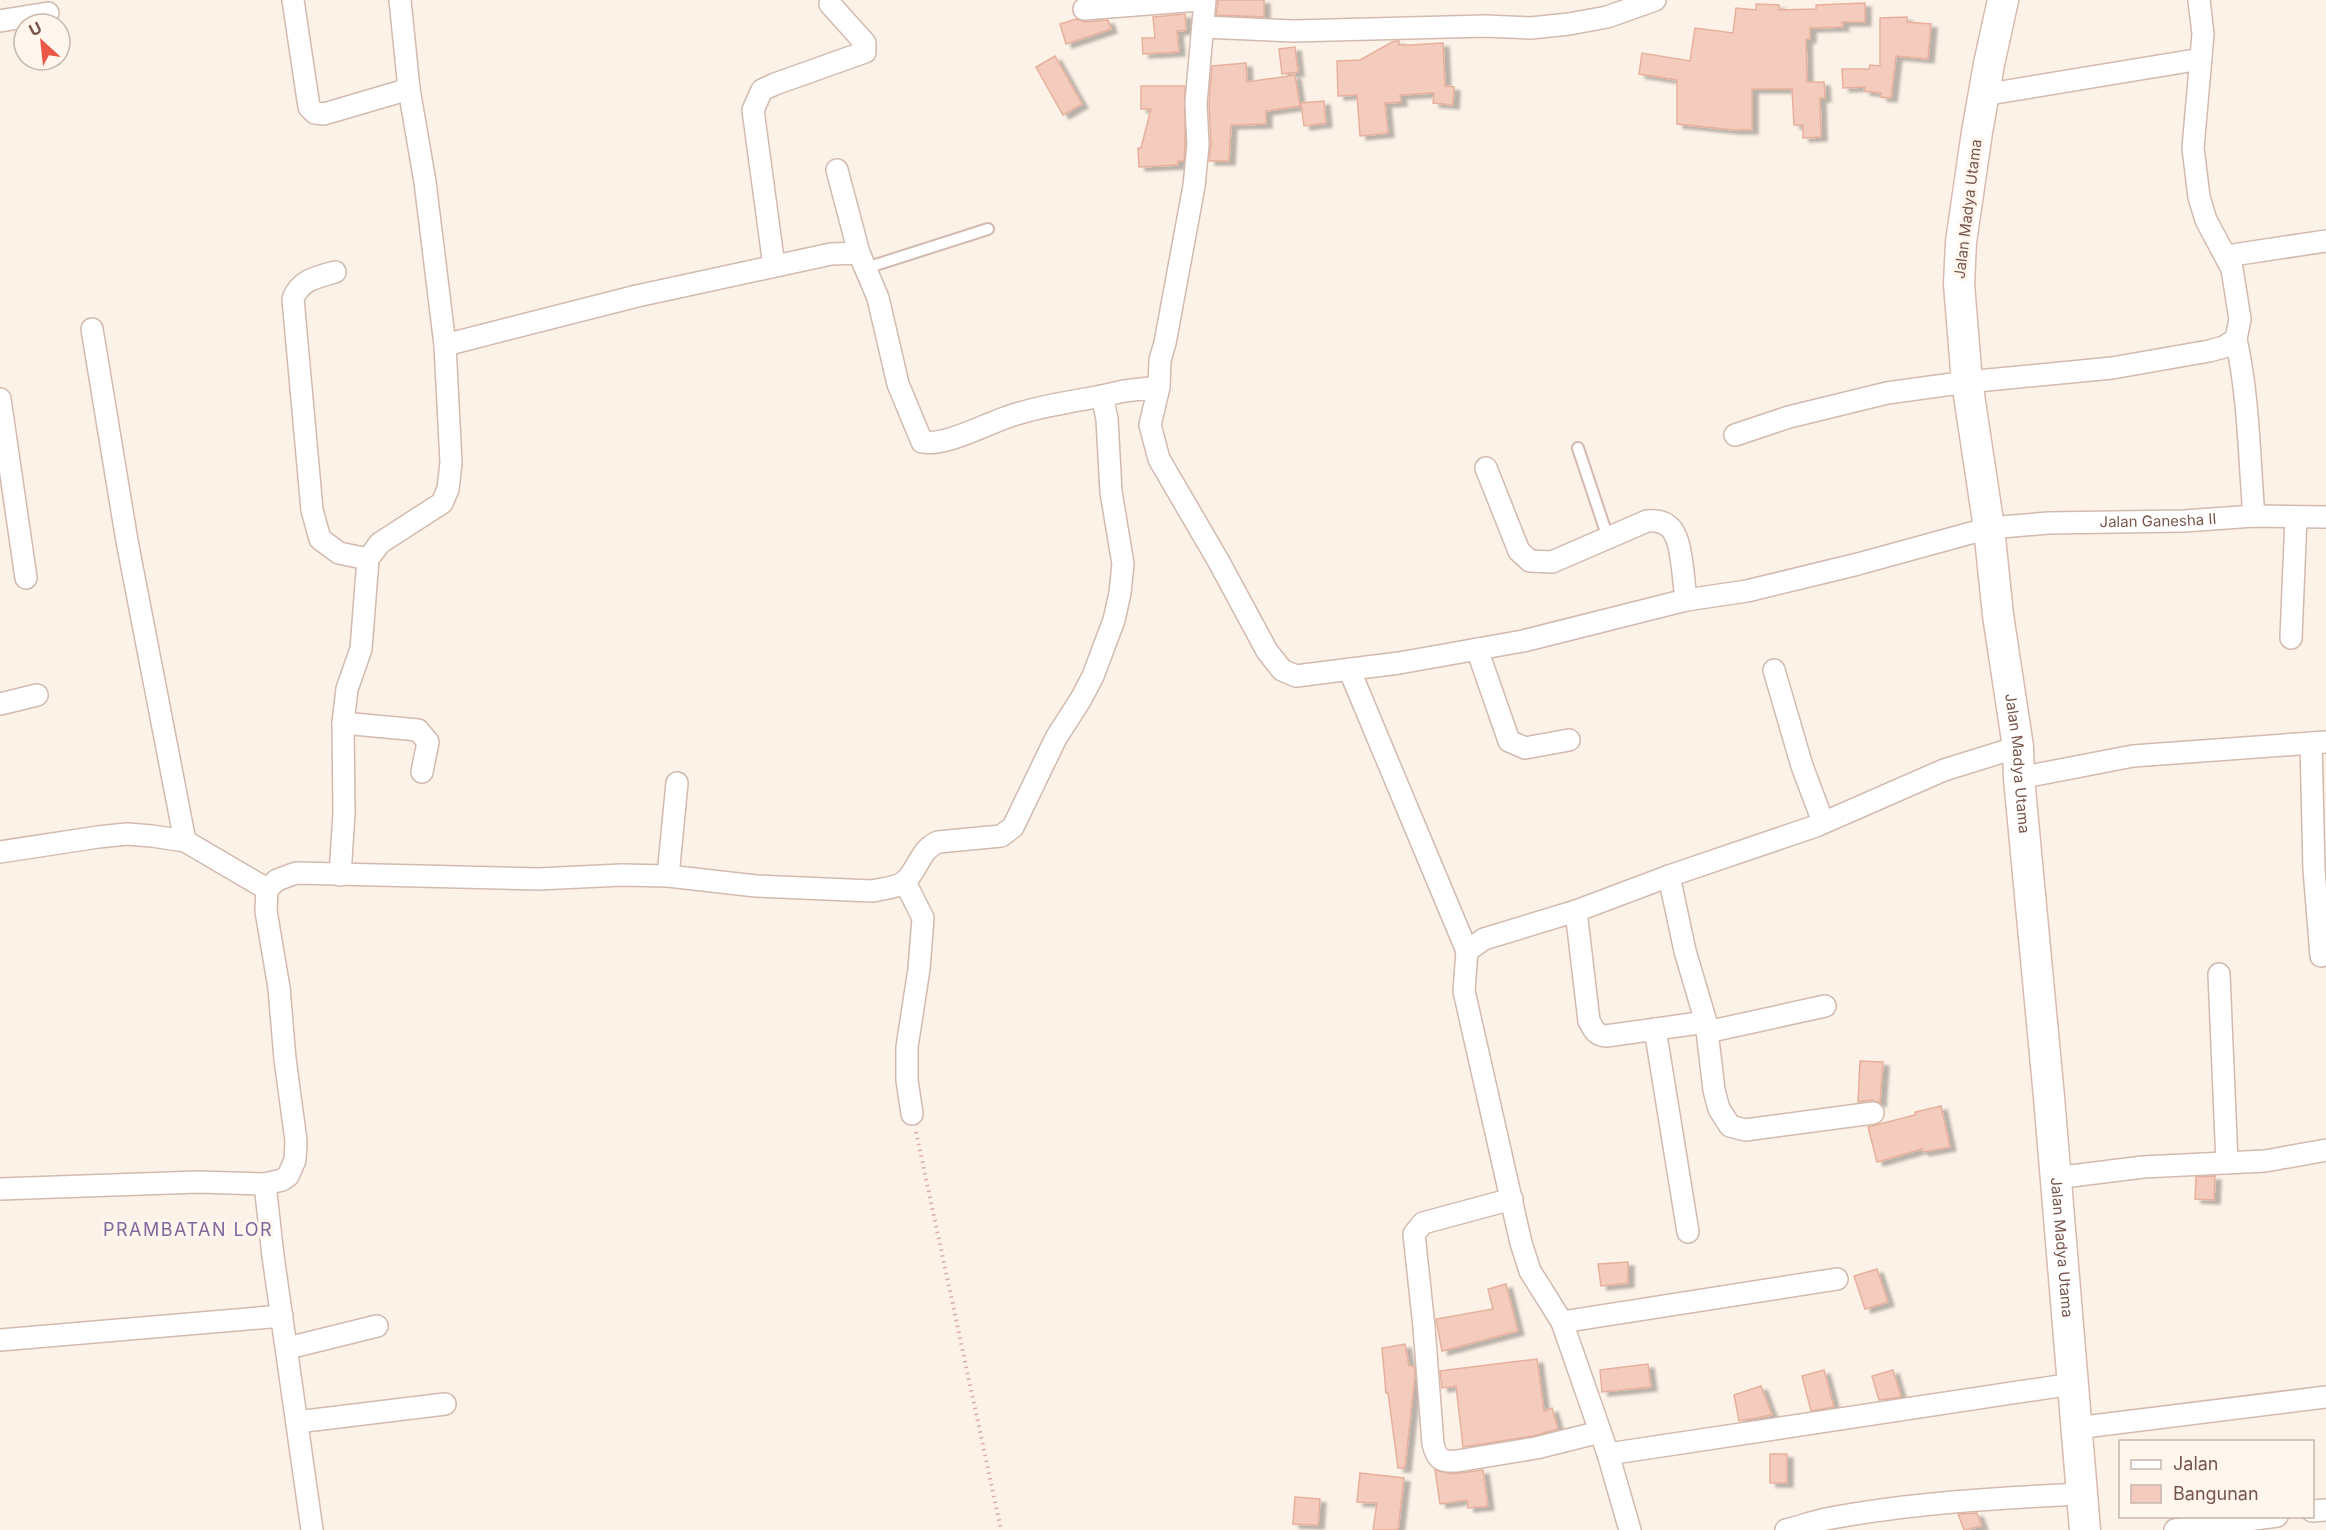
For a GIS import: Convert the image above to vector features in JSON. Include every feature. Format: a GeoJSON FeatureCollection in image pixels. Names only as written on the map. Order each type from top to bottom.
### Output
{"type":"FeatureCollection","features":[{"type":"Feature","properties":{"kind":"street"},"geometry":{"type":"LineString","coordinates":[[293,0],[309,107],[315,113],[324,114],[409,89]]}},
{"type":"Feature","properties":{"kind":"street"},"geometry":{"type":"LineString","coordinates":[[340,875],[344,813],[343,723],[347,689],[361,649],[368,559],[380,543],[435,510],[446,496],[451,463],[445,345],[425,183],[409,89],[400,0]]}},
{"type":"Feature","properties":{"kind":"street"},"geometry":{"type":"LineString","coordinates":[[1084,9],[1199,0]]}},
{"type":"Feature","properties":{"kind":"street","name":"Jalan Ganesha II"},"geometry":{"type":"LineString","coordinates":[[1205,0],[1196,103],[1198,145],[1194,186],[1178,278],[1155,387],[1150,425],[1159,459],[1198,524],[1267,651],[1278,666],[1288,674],[1296,676],[1399,663],[1522,641],[1686,600],[1747,591],[1858,564],[1989,528],[2048,523],[2184,521],[2254,516],[2326,518]]}},
{"type":"Feature","properties":{"kind":"street"},"geometry":{"type":"LineString","coordinates":[[1203,27],[1294,31],[1485,26],[1531,28],[1569,24],[1607,16],[1655,0]]}},
{"type":"Feature","properties":{"kind":"street","name":"Jalan Madya Utama"},"geometry":{"type":"LineString","coordinates":[[2003,0],[1983,95],[1961,242],[1959,284],[1967,382],[2018,747],[2085,1530]]}},
{"type":"Feature","properties":{"kind":"street"},"geometry":{"type":"LineString","coordinates":[[2199,0],[2203,34],[2193,148],[2199,197],[2206,220],[2232,269],[2240,319],[2236,339],[2244,373],[2248,412],[2254,516]]}},
{"type":"Feature","properties":{"kind":"street"},"geometry":{"type":"LineString","coordinates":[[774,266],[753,110],[762,90],[865,52],[865,43],[830,4]]}},
{"type":"Feature","properties":{"kind":"street"},"geometry":{"type":"LineString","coordinates":[[1983,95],[2201,58]]}},
{"type":"Feature","properties":{"kind":"street"},"geometry":{"type":"LineString","coordinates":[[837,170],[862,260],[878,298],[898,384],[922,442],[928,443],[967,433],[1018,413],[1124,391],[1155,387]]}},
{"type":"Feature","properties":{"kind":"street"},"geometry":{"type":"LineString","coordinates":[[2226,256],[2326,241]]}},
{"type":"Feature","properties":{"kind":"street"},"geometry":{"type":"LineString","coordinates":[[445,345],[637,296],[831,254],[862,260]]}},
{"type":"Feature","properties":{"kind":"street"},"geometry":{"type":"LineString","coordinates":[[335,272],[302,284],[293,299],[312,510],[320,539],[339,553],[368,559]]}},
{"type":"Feature","properties":{"kind":"street"},"geometry":{"type":"LineString","coordinates":[[92,329],[130,553],[185,841]]}},
{"type":"Feature","properties":{"kind":"street"},"geometry":{"type":"LineString","coordinates":[[1735,435],[1789,417],[1887,393],[1967,382],[2112,368],[2209,351],[2224,347],[2236,339]]}},
{"type":"Feature","properties":{"kind":"street"},"geometry":{"type":"LineString","coordinates":[[0,1189],[198,1182],[265,1184],[282,1180],[292,1170],[296,1160],[296,1141],[285,1059],[279,988],[266,911],[267,889],[277,880],[296,873],[538,879],[622,875],[668,876],[756,886],[872,891],[904,882],[929,846],[938,842],[1001,836],[1008,833],[1017,820],[1056,738],[1093,676],[1114,620],[1123,564],[1111,492],[1107,419],[1102,396]]}},
{"type":"Feature","properties":{"kind":"street"},"geometry":{"type":"LineString","coordinates":[[0,399],[26,578]]}},
{"type":"Feature","properties":{"kind":"street"},"geometry":{"type":"LineString","coordinates":[[1486,468],[1519,551],[1530,561],[1552,562],[1647,521],[1658,520],[1668,525],[1676,536],[1686,600]]}},
{"type":"Feature","properties":{"kind":"street"},"geometry":{"type":"LineString","coordinates":[[2291,638],[2296,517]]}},
{"type":"Feature","properties":{"kind":"street"},"geometry":{"type":"LineString","coordinates":[[1477,649],[1509,741],[1526,748],[1569,740]]}},
{"type":"Feature","properties":{"kind":"street"},"geometry":{"type":"LineString","coordinates":[[1349,669],[1467,951],[1464,991],[1530,1271],[1562,1322],[1608,1454],[1630,1530]]}},
{"type":"Feature","properties":{"kind":"street"},"geometry":{"type":"LineString","coordinates":[[1774,670],[1802,766],[1823,822]]}},
{"type":"Feature","properties":{"kind":"street"},"geometry":{"type":"LineString","coordinates":[[0,704],[37,695]]}},
{"type":"Feature","properties":{"kind":"street"},"geometry":{"type":"LineString","coordinates":[[343,723],[418,730],[428,742],[422,772]]}},
{"type":"Feature","properties":{"kind":"street"},"geometry":{"type":"LineString","coordinates":[[2019,778],[2133,756],[2318,743],[2314,869],[2321,956]]}},
{"type":"Feature","properties":{"kind":"street"},"geometry":{"type":"LineString","coordinates":[[1467,951],[1484,939],[1576,911],[1823,822],[1944,770],[2018,747]]}},
{"type":"Feature","properties":{"kind":"street"},"geometry":{"type":"LineString","coordinates":[[668,876],[677,783]]}},
{"type":"Feature","properties":{"kind":"street"},"geometry":{"type":"LineString","coordinates":[[0,852],[126,834],[185,841],[267,889]]}},
{"type":"Feature","properties":{"kind":"street"},"geometry":{"type":"LineString","coordinates":[[1669,876],[1685,951],[1707,1027],[1714,1090],[1719,1109],[1730,1126],[1745,1130],[1873,1113]]}},
{"type":"Feature","properties":{"kind":"street"},"geometry":{"type":"LineString","coordinates":[[904,882],[922,918],[919,969],[907,1047],[907,1080],[912,1114]]}},
{"type":"Feature","properties":{"kind":"street"},"geometry":{"type":"LineString","coordinates":[[1576,911],[1589,1021],[1594,1032],[1599,1035],[1655,1029],[1707,1027],[1825,1006]]}},
{"type":"Feature","properties":{"kind":"street"},"geometry":{"type":"LineString","coordinates":[[2219,974],[2227,1163]]}},
{"type":"Feature","properties":{"kind":"street"},"geometry":{"type":"LineString","coordinates":[[1655,1029],[1688,1232]]}},
{"type":"Feature","properties":{"kind":"street"},"geometry":{"type":"LineString","coordinates":[[2055,1178],[2143,1167],[2265,1161],[2326,1150]]}},
{"type":"Feature","properties":{"kind":"street"},"geometry":{"type":"LineString","coordinates":[[265,1184],[312,1530]]}},
{"type":"Feature","properties":{"kind":"street"},"geometry":{"type":"LineString","coordinates":[[1512,1199],[1423,1223],[1414,1234],[1433,1444],[1437,1457],[1444,1462],[1457,1461],[1536,1448],[1600,1432]]}},
{"type":"Feature","properties":{"kind":"street"},"geometry":{"type":"LineString","coordinates":[[1562,1322],[1837,1279]]}},
{"type":"Feature","properties":{"kind":"street"},"geometry":{"type":"LineString","coordinates":[[0,1340],[282,1316]]}},
{"type":"Feature","properties":{"kind":"street"},"geometry":{"type":"LineString","coordinates":[[288,1348],[376,1326]]}},
{"type":"Feature","properties":{"kind":"street"},"geometry":{"type":"LineString","coordinates":[[1608,1454],[2072,1384]]}},
{"type":"Feature","properties":{"kind":"street"},"geometry":{"type":"LineString","coordinates":[[2076,1428],[2326,1397]]}},
{"type":"Feature","properties":{"kind":"street"},"geometry":{"type":"LineString","coordinates":[[297,1422],[444,1404]]}},
{"type":"Feature","properties":{"kind":"street"},"geometry":{"type":"LineString","coordinates":[[1788,1530],[1824,1520],[1855,1522],[1985,1499],[2082,1494]]}},
{"type":"Feature","properties":{"kind":"street"},"geometry":{"type":"LineString","coordinates":[[2175,1530],[2262,1518]]}},
{"type":"Feature","properties":{"kind":"lane"},"geometry":{"type":"LineString","coordinates":[[862,260],[988,229]]}},
{"type":"Feature","properties":{"kind":"lane"},"geometry":{"type":"LineString","coordinates":[[1578,448],[1608,538]]}},
{"type":"Feature","properties":{"kind":"path"},"geometry":{"type":"LineString","coordinates":[[912,1114],[1001,1530]]}},
{"type":"Feature","properties":{"kind":"building"},"geometry":{"type":"Polygon","coordinates":[[[1218,0],[1264,0],[1264,17],[1216,15],[1218,0]]]}},
{"type":"Feature","properties":{"kind":"building"},"geometry":{"type":"Polygon","coordinates":[[[1865,3],[1865,22],[1842,22],[1843,27],[1810,28],[1810,39],[1806,39],[1807,82],[1824,82],[1825,98],[1820,98],[1821,137],[1803,138],[1803,125],[1794,125],[1792,89],[1752,89],[1752,130],[1734,130],[1677,124],[1677,80],[1639,74],[1642,53],[1690,61],[1695,28],[1733,33],[1736,8],[1756,10],[1756,4],[1779,5],[1779,10],[1816,9],[1816,5],[1865,3]]]}},
{"type":"Feature","properties":{"kind":"building"},"geometry":{"type":"Polygon","coordinates":[[[1185,14],[1186,30],[1177,31],[1179,52],[1143,54],[1142,38],[1155,38],[1153,17],[1185,14]]]}},
{"type":"Feature","properties":{"kind":"building"},"geometry":{"type":"Polygon","coordinates":[[[1907,17],[1907,22],[1931,24],[1928,59],[1896,56],[1891,98],[1881,97],[1881,93],[1864,91],[1865,87],[1843,88],[1842,69],[1869,69],[1870,65],[1880,66],[1880,18],[1907,17]]]}},
{"type":"Feature","properties":{"kind":"building"},"geometry":{"type":"Polygon","coordinates":[[[1076,19],[1085,22],[1108,20],[1111,29],[1066,44],[1060,24],[1076,19]]]}},
{"type":"Feature","properties":{"kind":"building"},"geometry":{"type":"Polygon","coordinates":[[[1394,41],[1399,41],[1399,45],[1443,43],[1445,86],[1454,87],[1453,105],[1433,103],[1434,93],[1400,95],[1401,102],[1385,103],[1388,133],[1360,136],[1357,95],[1338,96],[1337,61],[1360,60],[1394,41]]]}},
{"type":"Feature","properties":{"kind":"building"},"geometry":{"type":"Polygon","coordinates":[[[1295,47],[1298,72],[1282,74],[1279,49],[1295,47]]]}},
{"type":"Feature","properties":{"kind":"building"},"geometry":{"type":"Polygon","coordinates":[[[1055,56],[1082,104],[1063,115],[1036,67],[1055,56]]]}},
{"type":"Feature","properties":{"kind":"building"},"geometry":{"type":"Polygon","coordinates":[[[1246,63],[1247,82],[1295,75],[1300,106],[1266,111],[1266,124],[1231,125],[1229,161],[1209,161],[1211,144],[1209,103],[1212,66],[1246,63]]]}},
{"type":"Feature","properties":{"kind":"building"},"geometry":{"type":"Polygon","coordinates":[[[1141,86],[1185,86],[1184,161],[1178,161],[1178,165],[1139,167],[1138,148],[1141,148],[1151,109],[1141,109],[1141,86]]]}},
{"type":"Feature","properties":{"kind":"building"},"geometry":{"type":"Polygon","coordinates":[[[1324,101],[1326,123],[1304,126],[1301,103],[1324,101]]]}},
{"type":"Feature","properties":{"kind":"building"},"geometry":{"type":"Polygon","coordinates":[[[1860,1061],[1883,1062],[1880,1103],[1872,1100],[1858,1102],[1860,1061]]]}},
{"type":"Feature","properties":{"kind":"building"},"geometry":{"type":"Polygon","coordinates":[[[1941,1106],[1950,1147],[1923,1152],[1922,1149],[1877,1162],[1868,1127],[1941,1106]]]}},
{"type":"Feature","properties":{"kind":"building"},"geometry":{"type":"Polygon","coordinates":[[[2215,1176],[2214,1200],[2195,1199],[2196,1177],[2215,1176]]]}},
{"type":"Feature","properties":{"kind":"building"},"geometry":{"type":"Polygon","coordinates":[[[1628,1262],[1628,1283],[1601,1286],[1598,1264],[1628,1262]]]}},
{"type":"Feature","properties":{"kind":"building"},"geometry":{"type":"Polygon","coordinates":[[[1877,1269],[1888,1302],[1865,1309],[1854,1276],[1877,1269]]]}},
{"type":"Feature","properties":{"kind":"building"},"geometry":{"type":"Polygon","coordinates":[[[1506,1284],[1518,1331],[1442,1351],[1436,1319],[1493,1309],[1488,1289],[1506,1284]]]}},
{"type":"Feature","properties":{"kind":"building"},"geometry":{"type":"Polygon","coordinates":[[[1405,1344],[1409,1366],[1414,1366],[1415,1374],[1405,1468],[1398,1468],[1388,1393],[1386,1393],[1382,1348],[1405,1344]]]}},
{"type":"Feature","properties":{"kind":"building"},"geometry":{"type":"Polygon","coordinates":[[[1537,1359],[1544,1411],[1552,1408],[1558,1429],[1533,1436],[1463,1447],[1456,1386],[1442,1388],[1440,1371],[1537,1359]]]}},
{"type":"Feature","properties":{"kind":"building"},"geometry":{"type":"Polygon","coordinates":[[[1648,1364],[1651,1387],[1602,1392],[1600,1370],[1648,1364]]]}},
{"type":"Feature","properties":{"kind":"building"},"geometry":{"type":"Polygon","coordinates":[[[1824,1370],[1834,1407],[1811,1411],[1802,1376],[1824,1370]]]}},
{"type":"Feature","properties":{"kind":"building"},"geometry":{"type":"Polygon","coordinates":[[[1893,1370],[1901,1397],[1879,1400],[1872,1376],[1893,1370]]]}},
{"type":"Feature","properties":{"kind":"building"},"geometry":{"type":"Polygon","coordinates":[[[1761,1386],[1772,1415],[1739,1421],[1734,1395],[1761,1386]]]}},
{"type":"Feature","properties":{"kind":"building"},"geometry":{"type":"Polygon","coordinates":[[[1770,1454],[1787,1454],[1787,1483],[1770,1483],[1770,1454]]]}},
{"type":"Feature","properties":{"kind":"building"},"geometry":{"type":"Polygon","coordinates":[[[1435,1470],[1452,1474],[1483,1470],[1488,1506],[1468,1508],[1467,1500],[1440,1504],[1435,1470]]]}},
{"type":"Feature","properties":{"kind":"building"},"geometry":{"type":"Polygon","coordinates":[[[1360,1473],[1404,1478],[1398,1530],[1373,1530],[1377,1503],[1357,1502],[1360,1473]]]}},
{"type":"Feature","properties":{"kind":"building"},"geometry":{"type":"Polygon","coordinates":[[[1295,1497],[1320,1499],[1318,1525],[1293,1524],[1295,1497]]]}},
{"type":"Feature","properties":{"kind":"building"},"geometry":{"type":"Polygon","coordinates":[[[1977,1513],[1982,1526],[1964,1530],[1958,1514],[1977,1513]]]}},
{"type":"Feature","properties":{"kind":"district","name":"PRAMBATAN LOR"},"geometry":{"type":"Point","coordinates":[188,1230]}}]}
